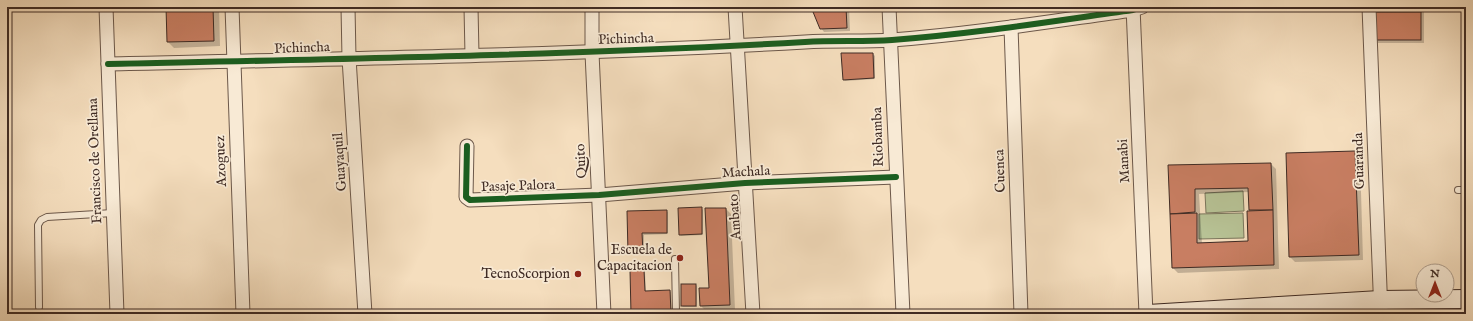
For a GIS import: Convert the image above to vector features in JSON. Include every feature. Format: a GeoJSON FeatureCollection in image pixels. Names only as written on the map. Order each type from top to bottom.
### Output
{"type":"FeatureCollection","features":[{"type":"Feature","properties":{"kind":"street","name":"Francisco de Orellana"},"geometry":{"type":"LineString","coordinates":[[106,7],[116,314]]}},
{"type":"Feature","properties":{"kind":"street","name":"Azoguez"},"geometry":{"type":"LineString","coordinates":[[232,7],[243,314]]}},
{"type":"Feature","properties":{"kind":"street","name":"Guayaquil"},"geometry":{"type":"LineString","coordinates":[[348,7],[365,314]]}},
{"type":"Feature","properties":{"kind":"street"},"geometry":{"type":"LineString","coordinates":[[471,7],[472,55]]}},
{"type":"Feature","properties":{"kind":"street","name":"Quito"},"geometry":{"type":"LineString","coordinates":[[592,7],[592,53],[604,314]]}},
{"type":"Feature","properties":{"kind":"street","name":"Ambato"},"geometry":{"type":"LineString","coordinates":[[735,7],[753,314]]}},
{"type":"Feature","properties":{"kind":"street","name":"Riobamba"},"geometry":{"type":"LineString","coordinates":[[889,7],[903,314]]}},
{"type":"Feature","properties":{"kind":"street","name":"Guaranda"},"geometry":{"type":"LineString","coordinates":[[1369,7],[1381,307]]}},
{"type":"Feature","properties":{"kind":"street","name":"Pichincha"},"geometry":{"type":"LineString","coordinates":[[108,64],[592,53],[737,47],[807,42],[891,40],[1011,27],[1136,8]]}},
{"type":"Feature","properties":{"kind":"street","name":"Manabi"},"geometry":{"type":"LineString","coordinates":[[1136,8],[1147,314]]}},
{"type":"Feature","properties":{"kind":"street","name":"Cuenca"},"geometry":{"type":"LineString","coordinates":[[1011,27],[1021,314]]}},
{"type":"Feature","properties":{"kind":"street","name":"Pasaje Palora"},"geometry":{"type":"LineString","coordinates":[[467,146],[466,196],[470,200],[599,195]]}},
{"type":"Feature","properties":{"kind":"street","name":"Machala"},"geometry":{"type":"LineString","coordinates":[[599,195],[745,184],[896,177]]}},
{"type":"Feature","properties":{"kind":"street"},"geometry":{"type":"LineString","coordinates":[[1147,314],[1381,307],[1466,299]]}},
{"type":"Feature","properties":{"kind":"lane"},"geometry":{"type":"LineString","coordinates":[[1458,190],[1466,190]]}},
{"type":"Feature","properties":{"kind":"lane"},"geometry":{"type":"LineString","coordinates":[[39,307],[38,225],[41,220],[47,217],[113,213]]}},
{"type":"Feature","properties":{"kind":"lane"},"geometry":{"type":"LineString","coordinates":[[675,259],[676,314]]}},
{"type":"Feature","properties":{"kind":"green space"},"geometry":{"type":"Polygon","coordinates":[[[1243,191],[1244,211],[1206,213],[1205,193],[1243,191]]]}},
{"type":"Feature","properties":{"kind":"green space"},"geometry":{"type":"Polygon","coordinates":[[[1243,213],[1244,238],[1199,239],[1199,214],[1243,213]]]}},
{"type":"Feature","properties":{"kind":"building"},"geometry":{"type":"Polygon","coordinates":[[[166,7],[213,7],[214,41],[167,42],[166,7]]]}},
{"type":"Feature","properties":{"kind":"building"},"geometry":{"type":"Polygon","coordinates":[[[811,7],[846,7],[847,28],[820,29],[811,7]]]}},
{"type":"Feature","properties":{"kind":"building"},"geometry":{"type":"Polygon","coordinates":[[[1369,7],[1421,7],[1421,12],[1369,12],[1369,7]]]}},
{"type":"Feature","properties":{"kind":"building"},"geometry":{"type":"Polygon","coordinates":[[[1369,12],[1421,12],[1421,40],[1369,40],[1369,12]]]}},
{"type":"Feature","properties":{"kind":"building"},"geometry":{"type":"Polygon","coordinates":[[[841,53],[873,53],[874,78],[843,80],[841,53]]]}},
{"type":"Feature","properties":{"kind":"building"},"geometry":{"type":"Polygon","coordinates":[[[1355,151],[1359,255],[1289,257],[1286,153],[1355,151]]]}},
{"type":"Feature","properties":{"kind":"building"},"geometry":{"type":"Polygon","coordinates":[[[1271,163],[1273,210],[1249,210],[1248,188],[1195,189],[1195,212],[1170,214],[1168,165],[1271,163]]]}},
{"type":"Feature","properties":{"kind":"building"},"geometry":{"type":"Polygon","coordinates":[[[702,207],[702,234],[679,235],[678,208],[702,207]]]}},
{"type":"Feature","properties":{"kind":"building"},"geometry":{"type":"Polygon","coordinates":[[[705,208],[726,208],[730,305],[700,306],[699,288],[709,288],[705,208]]]}},
{"type":"Feature","properties":{"kind":"building"},"geometry":{"type":"Polygon","coordinates":[[[667,210],[667,233],[642,233],[643,253],[628,253],[627,211],[667,210]]]}},
{"type":"Feature","properties":{"kind":"building"},"geometry":{"type":"Polygon","coordinates":[[[1273,210],[1274,265],[1172,268],[1170,214],[1197,213],[1197,243],[1248,241],[1247,211],[1273,210]]]}},
{"type":"Feature","properties":{"kind":"building"},"geometry":{"type":"Polygon","coordinates":[[[630,270],[644,270],[645,291],[670,290],[671,313],[631,314],[630,270]]]}},
{"type":"Feature","properties":{"kind":"building"},"geometry":{"type":"Polygon","coordinates":[[[681,284],[696,284],[696,306],[681,306],[681,284]]]}},
{"type":"Feature","properties":{"kind":"cycle path"},"geometry":{"type":"LineString","coordinates":[[108,64],[544,53],[816,41],[892,40],[1013,27],[1133,10],[1142,7]]}},
{"type":"Feature","properties":{"kind":"cycle path"},"geometry":{"type":"LineString","coordinates":[[467,146],[466,197],[470,200],[599,195],[745,183],[896,177]]}},
{"type":"Feature","properties":{"kind":"place","name":"Escuela de Capacitacion"},"geometry":{"type":"Point","coordinates":[680,258]}},
{"type":"Feature","properties":{"kind":"place","name":"TecnoScorpion"},"geometry":{"type":"Point","coordinates":[578,274]}}]}
